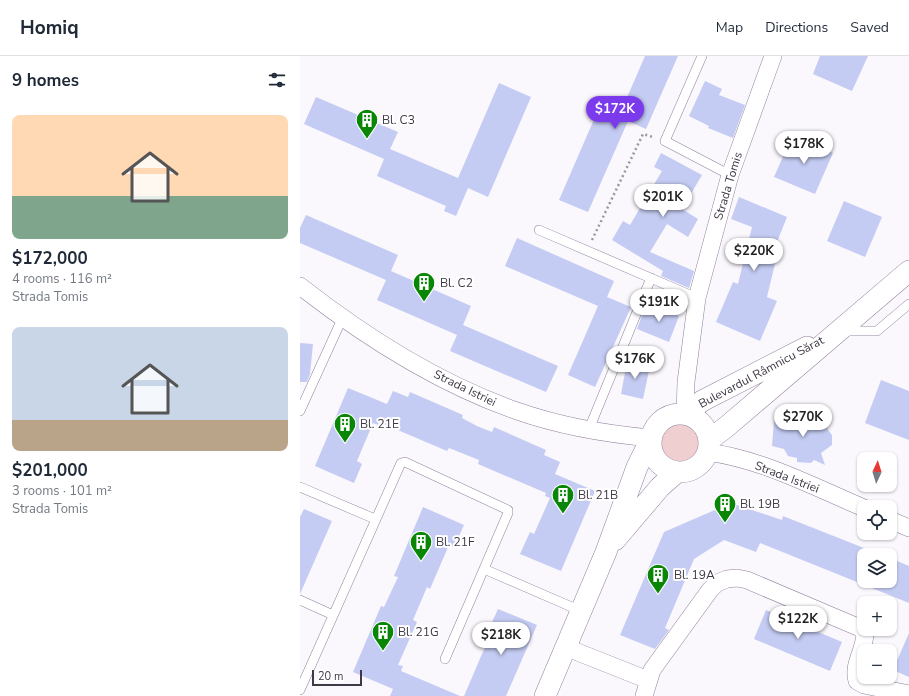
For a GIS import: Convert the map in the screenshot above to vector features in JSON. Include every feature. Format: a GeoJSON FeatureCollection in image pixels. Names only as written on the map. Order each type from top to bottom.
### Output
{"type":"FeatureCollection","features":[{"type":"Feature","properties":{"kind":"street","name":"Strada Tomis"},"geometry":{"type":"LineString","coordinates":[[685,414],[686,382],[697,298],[730,175],[773,56]]}},
{"type":"Feature","properties":{"kind":"street","name":"Bulevardul Râmnicu Sărat"},"geometry":{"type":"LineString","coordinates":[[708,446],[838,331],[909,271]]}},
{"type":"Feature","properties":{"kind":"street","name":"Strada Istriei"},"geometry":{"type":"LineString","coordinates":[[300,286],[342,319],[418,365],[482,397],[518,412],[589,429],[650,439]]}},
{"type":"Feature","properties":{"kind":"street","name":"Bulevardul Râmnicu Sărat"},"geometry":{"type":"LineString","coordinates":[[685,414],[702,401],[838,331]]}},
{"type":"Feature","properties":{"kind":"street"},"geometry":{"type":"LineString","coordinates":[[545,696],[606,552],[637,468],[655,427],[663,419],[674,414],[685,414],[694,417],[701,423],[706,431],[708,446],[702,462],[693,469],[677,472],[668,470],[660,465],[651,450],[650,439]]}},
{"type":"Feature","properties":{"kind":"street","name":"Strada Istriei"},"geometry":{"type":"LineString","coordinates":[[708,446],[857,505]]}},
{"type":"Feature","properties":{"kind":"street"},"geometry":{"type":"LineString","coordinates":[[606,552],[660,487],[677,472]]}},
{"type":"Feature","properties":{"kind":"street"},"geometry":{"type":"LineString","coordinates":[[897,523],[909,528]]}},
{"type":"Feature","properties":{"kind":"street"},"geometry":{"type":"LineString","coordinates":[[565,647],[646,688],[656,665],[703,597],[717,583],[727,579],[736,578],[747,580],[860,628],[865,633],[865,640],[856,667],[857,681],[864,685],[909,694]]}},
{"type":"Feature","properties":{"kind":"lane"},"geometry":{"type":"LineString","coordinates":[[702,56],[665,141],[730,175]]}},
{"type":"Feature","properties":{"kind":"lane"},"geometry":{"type":"LineString","coordinates":[[539,230],[697,298]]}},
{"type":"Feature","properties":{"kind":"lane"},"geometry":{"type":"LineString","coordinates":[[589,429],[650,278]]}},
{"type":"Feature","properties":{"kind":"lane"},"geometry":{"type":"LineString","coordinates":[[838,331],[877,331],[909,304]]}},
{"type":"Feature","properties":{"kind":"lane"},"geometry":{"type":"LineString","coordinates":[[300,411],[342,319]]}},
{"type":"Feature","properties":{"kind":"lane"},"geometry":{"type":"LineString","coordinates":[[300,690],[401,462],[406,462],[505,507],[508,514],[445,659]]}},
{"type":"Feature","properties":{"kind":"lane"},"geometry":{"type":"LineString","coordinates":[[300,487],[375,519]]}},
{"type":"Feature","properties":{"kind":"lane"},"geometry":{"type":"LineString","coordinates":[[484,569],[581,610]]}},
{"type":"Feature","properties":{"kind":"lane"},"geometry":{"type":"LineString","coordinates":[[300,600],[333,615]]}},
{"type":"Feature","properties":{"kind":"path"},"geometry":{"type":"LineString","coordinates":[[586,250],[642,134],[665,141]]}},
{"type":"Feature","properties":{"kind":"shaded area"},"geometry":{"type":"Polygon","coordinates":[[[680,422],[695,428],[701,443],[695,458],[680,464],[665,458],[659,443],[665,428],[680,422]]]}},
{"type":"Feature","properties":{"kind":"building"},"geometry":{"type":"Polygon","coordinates":[[[645,56],[678,56],[646,129],[628,121],[588,212],[559,200],[602,101],[622,109],[645,56]]]}},
{"type":"Feature","properties":{"kind":"building"},"geometry":{"type":"Polygon","coordinates":[[[820,56],[868,56],[852,91],[813,74],[820,56]]]}},
{"type":"Feature","properties":{"kind":"building"},"geometry":{"type":"Polygon","coordinates":[[[705,81],[722,89],[719,95],[745,105],[733,138],[708,128],[709,126],[689,116],[705,81]]]}},
{"type":"Feature","properties":{"kind":"building","name":"Bl. C3"},"geometry":{"type":"Polygon","coordinates":[[[499,83],[531,97],[488,197],[468,188],[456,216],[444,211],[446,206],[377,176],[384,159],[304,124],[316,97],[398,132],[390,149],[458,178],[499,83]]]}},
{"type":"Feature","properties":{"kind":"building"},"geometry":{"type":"Polygon","coordinates":[[[792,136],[833,153],[815,194],[774,177],[792,136]]]}},
{"type":"Feature","properties":{"kind":"building"},"geometry":{"type":"Polygon","coordinates":[[[661,153],[702,175],[682,209],[698,219],[688,237],[667,224],[650,252],[694,271],[689,288],[661,276],[663,271],[612,240],[623,221],[630,225],[662,171],[654,167],[661,153]]]}},
{"type":"Feature","properties":{"kind":"building"},"geometry":{"type":"Polygon","coordinates":[[[739,197],[787,217],[777,242],[780,243],[767,297],[777,301],[760,341],[716,322],[733,282],[738,284],[752,227],[731,219],[739,197]]]}},
{"type":"Feature","properties":{"kind":"building"},"geometry":{"type":"Polygon","coordinates":[[[844,201],[882,217],[865,257],[827,241],[844,201]]]}},
{"type":"Feature","properties":{"kind":"building","name":"Bl. C2"},"geometry":{"type":"Polygon","coordinates":[[[306,215],[398,255],[391,271],[471,306],[463,325],[558,366],[546,392],[450,351],[457,335],[377,300],[386,280],[300,243],[300,228],[306,215]]]}},
{"type":"Feature","properties":{"kind":"building"},"geometry":{"type":"Polygon","coordinates":[[[517,238],[614,281],[607,297],[631,307],[595,387],[568,375],[598,306],[505,266],[517,238]]]}},
{"type":"Feature","properties":{"kind":"building"},"geometry":{"type":"Polygon","coordinates":[[[652,304],[679,316],[669,342],[637,329],[643,313],[648,315],[652,304]]]}},
{"type":"Feature","properties":{"kind":"building"},"geometry":{"type":"Polygon","coordinates":[[[300,343],[313,344],[310,374],[307,382],[300,382],[300,343]]]}},
{"type":"Feature","properties":{"kind":"building"},"geometry":{"type":"Polygon","coordinates":[[[627,362],[650,366],[643,399],[621,394],[627,362]]]}},
{"type":"Feature","properties":{"kind":"building"},"geometry":{"type":"Polygon","coordinates":[[[881,380],[909,391],[909,440],[865,423],[881,380]]]}},
{"type":"Feature","properties":{"kind":"building"},"geometry":{"type":"Polygon","coordinates":[[[348,388],[387,404],[393,391],[408,397],[410,392],[463,415],[462,418],[477,426],[492,432],[494,427],[546,450],[544,455],[560,462],[555,474],[595,491],[561,571],[520,554],[530,532],[534,534],[550,498],[545,496],[546,493],[478,464],[479,460],[449,448],[447,451],[379,422],[378,425],[373,423],[357,461],[362,464],[354,483],[315,466],[348,388]]]}},
{"type":"Feature","properties":{"kind":"building"},"geometry":{"type":"Polygon","coordinates":[[[804,413],[816,414],[819,418],[824,418],[827,422],[828,430],[832,435],[832,445],[821,453],[825,465],[814,460],[811,463],[797,462],[797,458],[788,456],[784,449],[772,446],[774,421],[801,417],[804,413]]]}},
{"type":"Feature","properties":{"kind":"building"},"geometry":{"type":"Polygon","coordinates":[[[731,503],[782,520],[783,516],[864,548],[857,548],[857,582],[760,543],[756,552],[724,540],[694,559],[665,628],[669,630],[655,649],[620,635],[664,532],[731,503]]]}},
{"type":"Feature","properties":{"kind":"building"},"geometry":{"type":"Polygon","coordinates":[[[423,507],[464,525],[454,547],[449,545],[430,589],[427,587],[413,620],[417,622],[398,665],[403,666],[401,671],[460,696],[390,696],[393,689],[353,672],[381,606],[384,607],[398,577],[394,576],[423,507]]]}},
{"type":"Feature","properties":{"kind":"building"},"geometry":{"type":"Polygon","coordinates":[[[304,509],[332,521],[300,594],[300,517],[304,509]]]}},
{"type":"Feature","properties":{"kind":"building"},"geometry":{"type":"Polygon","coordinates":[[[897,561],[909,566],[909,603],[897,598],[897,596],[892,596],[872,588],[897,588],[897,561]]]}},
{"type":"Feature","properties":{"kind":"building"},"geometry":{"type":"Polygon","coordinates":[[[498,609],[537,625],[506,696],[464,696],[491,633],[488,631],[498,609]]]}},
{"type":"Feature","properties":{"kind":"building"},"geometry":{"type":"Polygon","coordinates":[[[766,610],[842,642],[830,671],[754,639],[766,610]]]}},
{"type":"Feature","properties":{"kind":"building"},"geometry":{"type":"Polygon","coordinates":[[[909,633],[909,677],[897,672],[897,661],[909,633]]]}},
{"type":"Feature","properties":{"kind":"place","name":"Bl. C3"},"geometry":{"type":"Point","coordinates":[367,140]}},
{"type":"Feature","properties":{"kind":"place","name":"Bl. C2"},"geometry":{"type":"Point","coordinates":[424,302]}},
{"type":"Feature","properties":{"kind":"place","name":"Bl. 21E"},"geometry":{"type":"Point","coordinates":[345,444]}},
{"type":"Feature","properties":{"kind":"place","name":"Bl. 21B"},"geometry":{"type":"Point","coordinates":[563,514]}},
{"type":"Feature","properties":{"kind":"place","name":"Bl. 19B"},"geometry":{"type":"Point","coordinates":[725,524]}},
{"type":"Feature","properties":{"kind":"place","name":"Bl. 21F"},"geometry":{"type":"Point","coordinates":[421,562]}},
{"type":"Feature","properties":{"kind":"place","name":"Bl. 19A"},"geometry":{"type":"Point","coordinates":[658,594]}},
{"type":"Feature","properties":{"kind":"place","name":"Bl. 21G"},"geometry":{"type":"Point","coordinates":[383,652]}}]}
